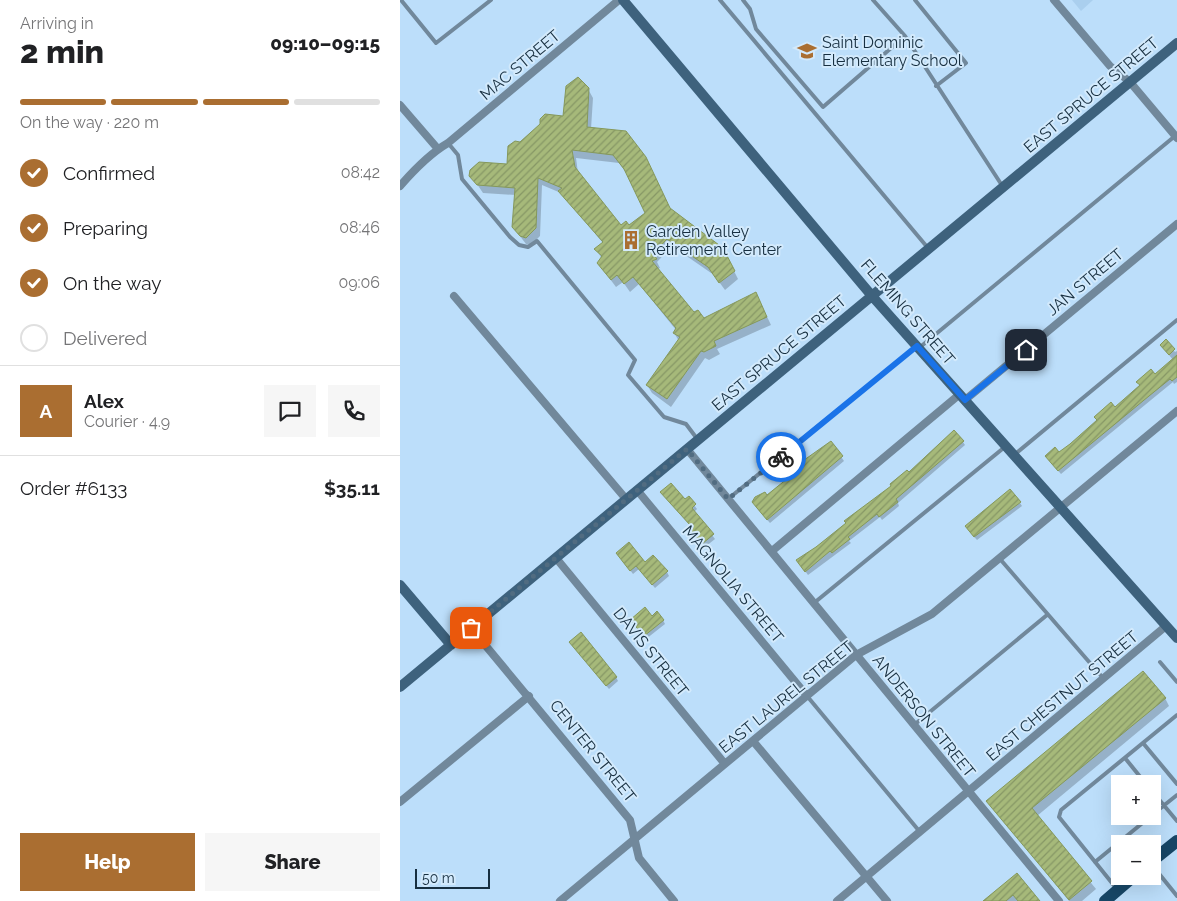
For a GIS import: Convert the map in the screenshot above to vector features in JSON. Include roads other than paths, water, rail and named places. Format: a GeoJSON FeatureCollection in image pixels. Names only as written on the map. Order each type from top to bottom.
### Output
{"type":"FeatureCollection","features":[{"type":"Feature","properties":{"kind":"main road"},"geometry":{"type":"LineString","coordinates":[[1161,854],[1177,841]]}},
{"type":"Feature","properties":{"kind":"main road"},"geometry":{"type":"LineString","coordinates":[[1105,901],[1124,885]]}},
{"type":"Feature","properties":{"kind":"street","name":"MAC STREET"},"geometry":{"type":"LineString","coordinates":[[438,149],[448,143],[621,0]]}},
{"type":"Feature","properties":{"kind":"street","name":"FLEMING STREET"},"geometry":{"type":"LineString","coordinates":[[621,0],[872,296],[1177,638]]}},
{"type":"Feature","properties":{"kind":"street"},"geometry":{"type":"LineString","coordinates":[[1054,0],[1110,66],[1130,82],[1176,137]]}},
{"type":"Feature","properties":{"kind":"street","name":"EAST SPRUCE STREET"},"geometry":{"type":"LineString","coordinates":[[400,687],[1177,43]]}},
{"type":"Feature","properties":{"kind":"street"},"geometry":{"type":"LineString","coordinates":[[400,105],[438,149],[413,171],[400,186]]}},
{"type":"Feature","properties":{"kind":"street","name":"JAN STREET"},"geometry":{"type":"LineString","coordinates":[[772,551],[1177,224]]}},
{"type":"Feature","properties":{"kind":"street"},"geometry":{"type":"LineString","coordinates":[[454,296],[626,499]]}},
{"type":"Feature","properties":{"kind":"street","name":"EAST LAUREL STREET"},"geometry":{"type":"LineString","coordinates":[[560,901],[856,655],[932,614],[1177,411]]}},
{"type":"Feature","properties":{"kind":"street","name":"ANDERSON STREET"},"geometry":{"type":"LineString","coordinates":[[687,449],[1059,901]]}},
{"type":"Feature","properties":{"kind":"street","name":"MAGNOLIA STREET"},"geometry":{"type":"LineString","coordinates":[[637,490],[807,696]]}},
{"type":"Feature","properties":{"kind":"street","name":"DAVIS STREET"},"geometry":{"type":"LineString","coordinates":[[556,558],[725,764]]}},
{"type":"Feature","properties":{"kind":"street"},"geometry":{"type":"LineString","coordinates":[[400,585],[451,645]]}},
{"type":"Feature","properties":{"kind":"street","name":"EAST CHESTNUT STREET"},"geometry":{"type":"LineString","coordinates":[[837,901],[1166,626]]}},
{"type":"Feature","properties":{"kind":"street","name":"CENTER STREET"},"geometry":{"type":"LineString","coordinates":[[471,628],[630,820],[639,858],[674,901]]}},
{"type":"Feature","properties":{"kind":"street"},"geometry":{"type":"LineString","coordinates":[[400,802],[529,696]]}},
{"type":"Feature","properties":{"kind":"street"},"geometry":{"type":"LineString","coordinates":[[753,741],[887,901]]}},
{"type":"Feature","properties":{"kind":"lane"},"geometry":{"type":"LineString","coordinates":[[401,0],[436,43],[491,0]]}},
{"type":"Feature","properties":{"kind":"lane"},"geometry":{"type":"LineString","coordinates":[[720,0],[928,248]]}},
{"type":"Feature","properties":{"kind":"lane"},"geometry":{"type":"LineString","coordinates":[[743,0],[750,9],[756,29],[823,107],[905,36]]}},
{"type":"Feature","properties":{"kind":"lane"},"geometry":{"type":"LineString","coordinates":[[873,0],[905,36],[1003,187]]}},
{"type":"Feature","properties":{"kind":"lane"},"geometry":{"type":"LineString","coordinates":[[915,0],[966,63],[936,86]]}},
{"type":"Feature","properties":{"kind":"lane"},"geometry":{"type":"LineString","coordinates":[[728,499],[1176,137]]}},
{"type":"Feature","properties":{"kind":"lane"},"geometry":{"type":"LineString","coordinates":[[448,143],[458,155],[462,179],[510,237],[519,244],[528,247],[537,241],[635,360],[628,375],[664,417],[686,424],[698,440]]}},
{"type":"Feature","properties":{"kind":"lane"},"geometry":{"type":"LineString","coordinates":[[1014,456],[1177,320]]}},
{"type":"Feature","properties":{"kind":"lane"},"geometry":{"type":"LineString","coordinates":[[814,603],[1006,446]]}},
{"type":"Feature","properties":{"kind":"lane"},"geometry":{"type":"LineString","coordinates":[[1000,559],[1104,679]]}},
{"type":"Feature","properties":{"kind":"lane"},"geometry":{"type":"LineString","coordinates":[[914,725],[1048,615]]}},
{"type":"Feature","properties":{"kind":"lane"},"geometry":{"type":"LineString","coordinates":[[1160,662],[1177,682]]}},
{"type":"Feature","properties":{"kind":"lane"},"geometry":{"type":"LineString","coordinates":[[807,696],[920,832]]}},
{"type":"Feature","properties":{"kind":"lane"},"geometry":{"type":"LineString","coordinates":[[1118,890],[1059,817],[1061,810],[1177,715]]}},
{"type":"Feature","properties":{"kind":"lane"},"geometry":{"type":"LineString","coordinates":[[1143,743],[1177,784]]}},
{"type":"Feature","properties":{"kind":"lane"},"geometry":{"type":"LineString","coordinates":[[1125,758],[1139,775]]}},
{"type":"Feature","properties":{"kind":"lane"},"geometry":{"type":"LineString","coordinates":[[1161,808],[1177,795]]}},
{"type":"Feature","properties":{"kind":"lane"},"geometry":{"type":"LineString","coordinates":[[1161,802],[1177,821]]}},
{"type":"Feature","properties":{"kind":"lane"},"geometry":{"type":"LineString","coordinates":[[1095,862],[1141,825]]}},
{"type":"Feature","properties":{"kind":"lane"},"geometry":{"type":"LineString","coordinates":[[1161,876],[1177,896]]}},
{"type":"Feature","properties":{"kind":"place","name":"Saint Dominic Elementary School"},"geometry":{"type":"Point","coordinates":[807,51]}},
{"type":"Feature","properties":{"kind":"place","name":"Garden Valley Retirement Center"},"geometry":{"type":"Point","coordinates":[631,240]}}]}
